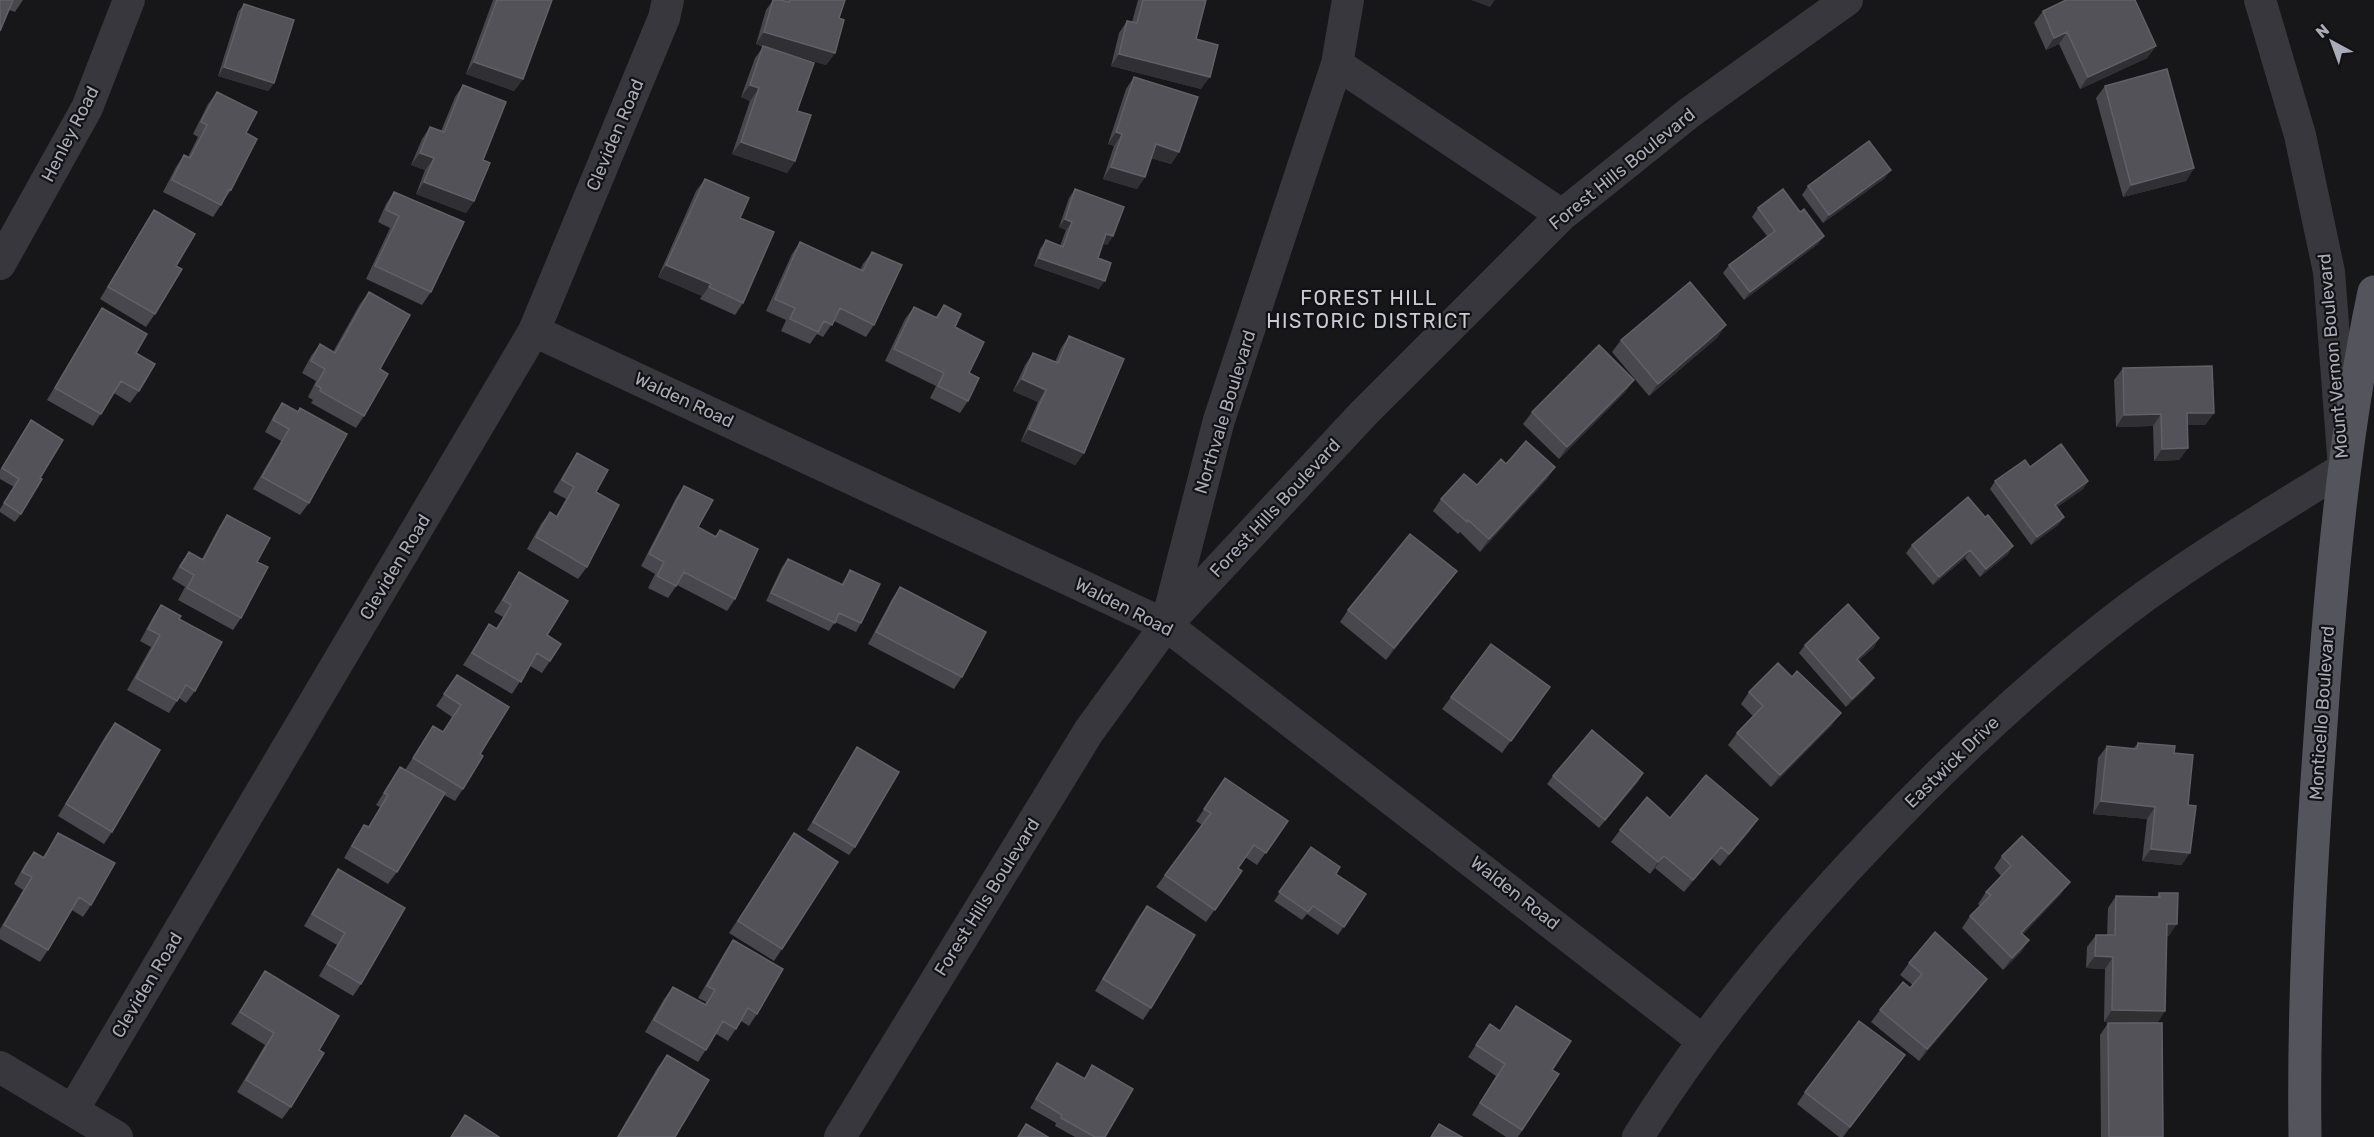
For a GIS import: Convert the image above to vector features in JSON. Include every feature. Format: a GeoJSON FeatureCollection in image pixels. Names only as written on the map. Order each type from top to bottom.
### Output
{"type":"FeatureCollection","features":[{"type":"Feature","properties":{"kind":"main road","name":"Monticello Boulevard"},"geometry":{"type":"LineString","coordinates":[[2306,1137],[2308,907],[2327,633],[2344,468],[2374,292]]}},
{"type":"Feature","properties":{"kind":"street","name":"Henley Road"},"geometry":{"type":"LineString","coordinates":[[0,264],[87,108],[129,0]]}},
{"type":"Feature","properties":{"kind":"street","name":"Cleviden Road"},"geometry":{"type":"LineString","coordinates":[[73,1110],[534,331],[664,18],[668,0]]}},
{"type":"Feature","properties":{"kind":"street","name":"Northvale Boulevard"},"geometry":{"type":"LineString","coordinates":[[1166,625],[1219,420],[1337,64],[1348,0]]}},
{"type":"Feature","properties":{"kind":"street","name":"Forest Hills Boulevard"},"geometry":{"type":"LineString","coordinates":[[840,1137],[1089,731],[1166,625],[1363,414],[1562,215],[1689,113],[1847,0]]}},
{"type":"Feature","properties":{"kind":"street","name":"Mount Vernon Boulevard"},"geometry":{"type":"LineString","coordinates":[[2260,0],[2300,135],[2329,272],[2344,468]]}},
{"type":"Feature","properties":{"kind":"street"},"geometry":{"type":"LineString","coordinates":[[1337,64],[1562,215]]}},
{"type":"Feature","properties":{"kind":"street","name":"Walden Road"},"geometry":{"type":"LineString","coordinates":[[534,331],[1166,625],[1702,1040]]}},
{"type":"Feature","properties":{"kind":"street","name":"Eastwick Drive"},"geometry":{"type":"LineString","coordinates":[[1638,1137],[1702,1040],[1817,900],[1945,766],[2036,682],[2126,610],[2210,552],[2344,468]]}},
{"type":"Feature","properties":{"kind":"street"},"geometry":{"type":"LineString","coordinates":[[0,1067],[117,1137]]}},
{"type":"Feature","properties":{"kind":"building"},"geometry":{"type":"Polygon","coordinates":[[[0,0],[13,0],[0,31],[0,0]]]}},
{"type":"Feature","properties":{"kind":"building"},"geometry":{"type":"Polygon","coordinates":[[[497,0],[552,0],[523,79],[474,62],[497,0]]]}},
{"type":"Feature","properties":{"kind":"building"},"geometry":{"type":"Polygon","coordinates":[[[773,0],[789,2],[790,0],[845,0],[839,18],[844,20],[835,53],[764,32],[773,0]]]}},
{"type":"Feature","properties":{"kind":"building"},"geometry":{"type":"Polygon","coordinates":[[[1143,0],[1206,0],[1196,39],[1218,45],[1210,77],[1119,54],[1127,21],[1137,23],[1143,0]]]}},
{"type":"Feature","properties":{"kind":"building"},"geometry":{"type":"Polygon","coordinates":[[[2066,0],[2135,0],[2156,46],[2088,77],[2067,32],[2054,38],[2043,11],[2066,0]]]}},
{"type":"Feature","properties":{"kind":"building"},"geometry":{"type":"Polygon","coordinates":[[[244,4],[294,20],[274,83],[224,67],[244,4]]]}},
{"type":"Feature","properties":{"kind":"building"},"geometry":{"type":"Polygon","coordinates":[[[763,46],[814,63],[797,111],[811,115],[795,161],[741,142],[759,88],[750,85],[763,46]]]}},
{"type":"Feature","properties":{"kind":"building"},"geometry":{"type":"Polygon","coordinates":[[[2167,69],[2194,168],[2131,185],[2105,86],[2167,69]]]}},
{"type":"Feature","properties":{"kind":"building"},"geometry":{"type":"Polygon","coordinates":[[[1134,77],[1198,97],[1179,152],[1156,144],[1145,177],[1111,167],[1122,134],[1116,132],[1134,77]]]}},
{"type":"Feature","properties":{"kind":"building"},"geometry":{"type":"Polygon","coordinates":[[[463,85],[506,102],[483,160],[490,163],[474,201],[424,182],[434,158],[420,153],[430,127],[444,132],[463,85]]]}},
{"type":"Feature","properties":{"kind":"building"},"geometry":{"type":"Polygon","coordinates":[[[217,92],[257,112],[246,133],[257,139],[221,205],[172,180],[184,155],[190,158],[207,125],[201,122],[217,92]]]}},
{"type":"Feature","properties":{"kind":"building"},"geometry":{"type":"Polygon","coordinates":[[[1869,141],[1891,170],[1829,215],[1808,186],[1869,141]]]}},
{"type":"Feature","properties":{"kind":"building"},"geometry":{"type":"Polygon","coordinates":[[[705,179],[749,198],[740,218],[774,232],[743,303],[709,287],[711,284],[666,265],[705,179]]]}},
{"type":"Feature","properties":{"kind":"building"},"geometry":{"type":"Polygon","coordinates":[[[1075,189],[1124,207],[1113,236],[1106,234],[1098,258],[1111,263],[1105,281],[1039,258],[1046,240],[1063,247],[1072,222],[1065,219],[1075,189]]]}},
{"type":"Feature","properties":{"kind":"building"},"geometry":{"type":"Polygon","coordinates":[[[1783,189],[1800,212],[1804,209],[1824,236],[1750,292],[1729,265],[1775,231],[1758,208],[1783,189]]]}},
{"type":"Feature","properties":{"kind":"building"},"geometry":{"type":"Polygon","coordinates":[[[394,192],[464,222],[431,292],[375,266],[399,216],[386,210],[394,192]]]}},
{"type":"Feature","properties":{"kind":"building"},"geometry":{"type":"Polygon","coordinates":[[[154,210],[195,234],[176,266],[182,269],[155,314],[108,287],[154,210]]]}},
{"type":"Feature","properties":{"kind":"building"},"geometry":{"type":"Polygon","coordinates":[[[800,242],[863,271],[872,252],[902,265],[874,325],[840,308],[832,325],[824,321],[818,332],[790,319],[795,308],[775,299],[800,242]]]}},
{"type":"Feature","properties":{"kind":"building"},"geometry":{"type":"Polygon","coordinates":[[[1690,282],[1726,325],[1658,384],[1621,340],[1690,282]]]}},
{"type":"Feature","properties":{"kind":"building"},"geometry":{"type":"Polygon","coordinates":[[[369,292],[410,315],[380,369],[388,374],[364,416],[320,391],[321,388],[316,385],[325,369],[311,361],[320,344],[335,353],[369,292]]]}},
{"type":"Feature","properties":{"kind":"building"},"geometry":{"type":"Polygon","coordinates":[[[944,305],[961,314],[955,327],[984,342],[969,373],[979,378],[968,401],[938,386],[944,373],[894,349],[914,307],[937,318],[944,305]]]}},
{"type":"Feature","properties":{"kind":"building"},"geometry":{"type":"Polygon","coordinates":[[[102,308],[147,334],[136,353],[155,364],[139,391],[121,381],[101,414],[55,388],[102,308]]]}},
{"type":"Feature","properties":{"kind":"building"},"geometry":{"type":"Polygon","coordinates":[[[1069,336],[1124,359],[1084,453],[1029,429],[1046,390],[1022,379],[1033,353],[1058,363],[1069,336]]]}},
{"type":"Feature","properties":{"kind":"building"},"geometry":{"type":"Polygon","coordinates":[[[1599,345],[1634,380],[1567,447],[1532,412],[1599,345]]]}},
{"type":"Feature","properties":{"kind":"building"},"geometry":{"type":"Polygon","coordinates":[[[2212,366],[2214,413],[2187,413],[2188,448],[2162,449],[2161,414],[2124,415],[2123,368],[2212,366]]]}},
{"type":"Feature","properties":{"kind":"building"},"geometry":{"type":"Polygon","coordinates":[[[282,403],[298,412],[300,408],[347,434],[309,503],[262,477],[289,429],[273,420],[282,403]]]}},
{"type":"Feature","properties":{"kind":"building"},"geometry":{"type":"Polygon","coordinates":[[[31,420],[63,440],[21,514],[4,503],[19,479],[2,468],[31,420]]]}},
{"type":"Feature","properties":{"kind":"building"},"geometry":{"type":"Polygon","coordinates":[[[1526,441],[1555,467],[1489,539],[1441,499],[1464,474],[1477,485],[1501,459],[1506,464],[1526,441]]]}},
{"type":"Feature","properties":{"kind":"building"},"geometry":{"type":"Polygon","coordinates":[[[2061,444],[2088,481],[2055,505],[2064,517],[2037,537],[1995,481],[2025,460],[2030,467],[2061,444]]]}},
{"type":"Feature","properties":{"kind":"building"},"geometry":{"type":"Polygon","coordinates":[[[577,453],[608,470],[596,492],[619,505],[587,567],[536,537],[550,512],[557,517],[574,487],[562,480],[577,453]]]}},
{"type":"Feature","properties":{"kind":"building"},"geometry":{"type":"Polygon","coordinates":[[[684,486],[713,500],[698,527],[716,537],[720,530],[758,549],[735,599],[684,572],[676,586],[657,576],[664,562],[649,554],[684,486]]]}},
{"type":"Feature","properties":{"kind":"building"},"geometry":{"type":"Polygon","coordinates":[[[1968,497],[1985,517],[1988,515],[2013,546],[1986,569],[1970,550],[1939,577],[1912,545],[1968,497]]]}},
{"type":"Feature","properties":{"kind":"building"},"geometry":{"type":"Polygon","coordinates":[[[227,515],[270,538],[257,562],[268,567],[241,618],[187,588],[194,575],[180,567],[189,552],[203,560],[227,515]]]}},
{"type":"Feature","properties":{"kind":"building"},"geometry":{"type":"Polygon","coordinates":[[[1410,534],[1457,571],[1394,648],[1348,610],[1410,534]]]}},
{"type":"Feature","properties":{"kind":"building"},"geometry":{"type":"Polygon","coordinates":[[[788,559],[843,585],[850,570],[880,584],[861,623],[839,613],[835,623],[771,593],[788,559]]]}},
{"type":"Feature","properties":{"kind":"building"},"geometry":{"type":"Polygon","coordinates":[[[519,572],[568,601],[547,635],[561,644],[550,661],[537,653],[521,682],[472,653],[489,624],[497,629],[511,605],[503,600],[519,572]]]}},
{"type":"Feature","properties":{"kind":"building"},"geometry":{"type":"Polygon","coordinates":[[[900,587],[986,632],[962,677],[876,632],[900,587]]]}},
{"type":"Feature","properties":{"kind":"building"},"geometry":{"type":"Polygon","coordinates":[[[1848,604],[1879,638],[1857,659],[1874,678],[1852,699],[1805,645],[1848,604]]]}},
{"type":"Feature","properties":{"kind":"building"},"geometry":{"type":"Polygon","coordinates":[[[161,605],[181,616],[179,619],[222,642],[195,691],[186,685],[177,701],[136,678],[160,635],[148,629],[161,605]]]}},
{"type":"Feature","properties":{"kind":"building"},"geometry":{"type":"Polygon","coordinates":[[[1491,644],[1550,687],[1511,741],[1451,697],[1491,644]]]}},
{"type":"Feature","properties":{"kind":"building"},"geometry":{"type":"Polygon","coordinates":[[[1778,663],[1792,677],[1797,671],[1841,713],[1780,775],[1737,733],[1763,706],[1749,692],[1778,663]]]}},
{"type":"Feature","properties":{"kind":"building"},"geometry":{"type":"Polygon","coordinates":[[[457,675],[509,707],[480,754],[483,756],[463,789],[413,758],[433,726],[443,732],[461,705],[444,694],[457,675]]]}},
{"type":"Feature","properties":{"kind":"building"},"geometry":{"type":"Polygon","coordinates":[[[115,723],[160,750],[112,832],[66,804],[115,723]]]}},
{"type":"Feature","properties":{"kind":"building"},"geometry":{"type":"Polygon","coordinates":[[[1592,730],[1643,773],[1605,820],[1553,776],[1592,730]]]}},
{"type":"Feature","properties":{"kind":"building"},"geometry":{"type":"Polygon","coordinates":[[[2138,743],[2175,746],[2174,753],[2193,755],[2188,805],[2196,806],[2190,853],[2151,849],[2155,807],[2101,801],[2107,746],[2137,749],[2138,743]]]}},
{"type":"Feature","properties":{"kind":"building"},"geometry":{"type":"Polygon","coordinates":[[[857,747],[899,772],[855,847],[813,822],[857,747]]]}},
{"type":"Feature","properties":{"kind":"building"},"geometry":{"type":"Polygon","coordinates":[[[400,767],[445,793],[397,872],[352,846],[364,825],[369,827],[388,795],[384,793],[400,767]]]}},
{"type":"Feature","properties":{"kind":"building"},"geometry":{"type":"Polygon","coordinates":[[[1706,775],[1758,819],[1729,854],[1721,847],[1693,880],[1664,856],[1658,862],[1620,830],[1647,797],[1670,818],[1706,775]]]}},
{"type":"Feature","properties":{"kind":"building"},"geometry":{"type":"Polygon","coordinates":[[[1225,778],[1288,821],[1266,853],[1254,845],[1238,868],[1242,871],[1215,910],[1165,875],[1211,813],[1204,809],[1225,778]]]}},
{"type":"Feature","properties":{"kind":"building"},"geometry":{"type":"Polygon","coordinates":[[[58,833],[115,863],[91,905],[79,897],[48,950],[4,925],[32,877],[22,872],[34,852],[44,858],[58,833]]]}},
{"type":"Feature","properties":{"kind":"building"},"geometry":{"type":"Polygon","coordinates":[[[794,833],[838,862],[782,949],[738,921],[794,833]]]}},
{"type":"Feature","properties":{"kind":"building"},"geometry":{"type":"Polygon","coordinates":[[[2022,836],[2070,882],[2021,933],[2029,940],[2012,958],[1970,916],[1991,895],[1986,892],[2011,866],[2002,856],[2022,836]]]}},
{"type":"Feature","properties":{"kind":"building"},"geometry":{"type":"Polygon","coordinates":[[[1311,847],[1340,867],[1336,874],[1366,894],[1344,927],[1313,906],[1308,912],[1279,892],[1311,847]]]}},
{"type":"Feature","properties":{"kind":"building"},"geometry":{"type":"Polygon","coordinates":[[[338,869],[405,908],[361,984],[327,964],[345,933],[312,914],[338,869]]]}},
{"type":"Feature","properties":{"kind":"building"},"geometry":{"type":"Polygon","coordinates":[[[2159,893],[2178,893],[2177,924],[2167,924],[2165,1011],[2112,1010],[2113,957],[2095,956],[2096,935],[2115,935],[2116,896],[2160,897],[2159,893]]]}},
{"type":"Feature","properties":{"kind":"building"},"geometry":{"type":"Polygon","coordinates":[[[1147,906],[1195,935],[1151,1008],[1103,979],[1147,906]]]}},
{"type":"Feature","properties":{"kind":"building"},"geometry":{"type":"Polygon","coordinates":[[[1935,932],[1987,979],[1927,1049],[1880,1010],[1903,982],[1910,988],[1922,974],[1909,963],[1935,932]]]}},
{"type":"Feature","properties":{"kind":"building"},"geometry":{"type":"Polygon","coordinates":[[[733,940],[783,969],[757,1014],[748,1008],[736,1029],[723,1021],[706,1050],[654,1020],[673,987],[706,1005],[715,990],[707,986],[733,940]]]}},
{"type":"Feature","properties":{"kind":"building"},"geometry":{"type":"Polygon","coordinates":[[[265,971],[339,1016],[319,1050],[324,1053],[291,1107],[246,1080],[274,1033],[240,1012],[265,971]]]}},
{"type":"Feature","properties":{"kind":"building"},"geometry":{"type":"Polygon","coordinates":[[[1516,1006],[1571,1041],[1552,1070],[1559,1074],[1522,1130],[1480,1103],[1505,1064],[1476,1045],[1490,1024],[1500,1031],[1516,1006]]]}},
{"type":"Feature","properties":{"kind":"building"},"geometry":{"type":"Polygon","coordinates":[[[1859,1021],[1905,1055],[1850,1127],[1805,1092],[1859,1021]]]}},
{"type":"Feature","properties":{"kind":"building"},"geometry":{"type":"Polygon","coordinates":[[[2108,1023],[2162,1023],[2163,1137],[2109,1137],[2108,1023]]]}},
{"type":"Feature","properties":{"kind":"building"},"geometry":{"type":"Polygon","coordinates":[[[667,1055],[709,1080],[675,1137],[618,1137],[667,1055]]]}},
{"type":"Feature","properties":{"kind":"building"},"geometry":{"type":"Polygon","coordinates":[[[1057,1063],[1085,1079],[1092,1065],[1133,1089],[1105,1137],[1095,1137],[1061,1118],[1062,1115],[1036,1099],[1057,1063]]]}},
{"type":"Feature","properties":{"kind":"building"},"geometry":{"type":"Polygon","coordinates":[[[465,1115],[499,1137],[451,1137],[465,1115]]]}},
{"type":"Feature","properties":{"kind":"building"},"geometry":{"type":"Polygon","coordinates":[[[1026,1124],[1048,1137],[1018,1137],[1026,1124]]]}},
{"type":"Feature","properties":{"kind":"building"},"geometry":{"type":"Polygon","coordinates":[[[1439,1124],[1462,1137],[1431,1137],[1439,1124]]]}},
{"type":"Feature","properties":{"kind":"district","name":"FOREST HILL HISTORIC DISTRICT"},"geometry":{"type":"Point","coordinates":[1369,310]}}]}
